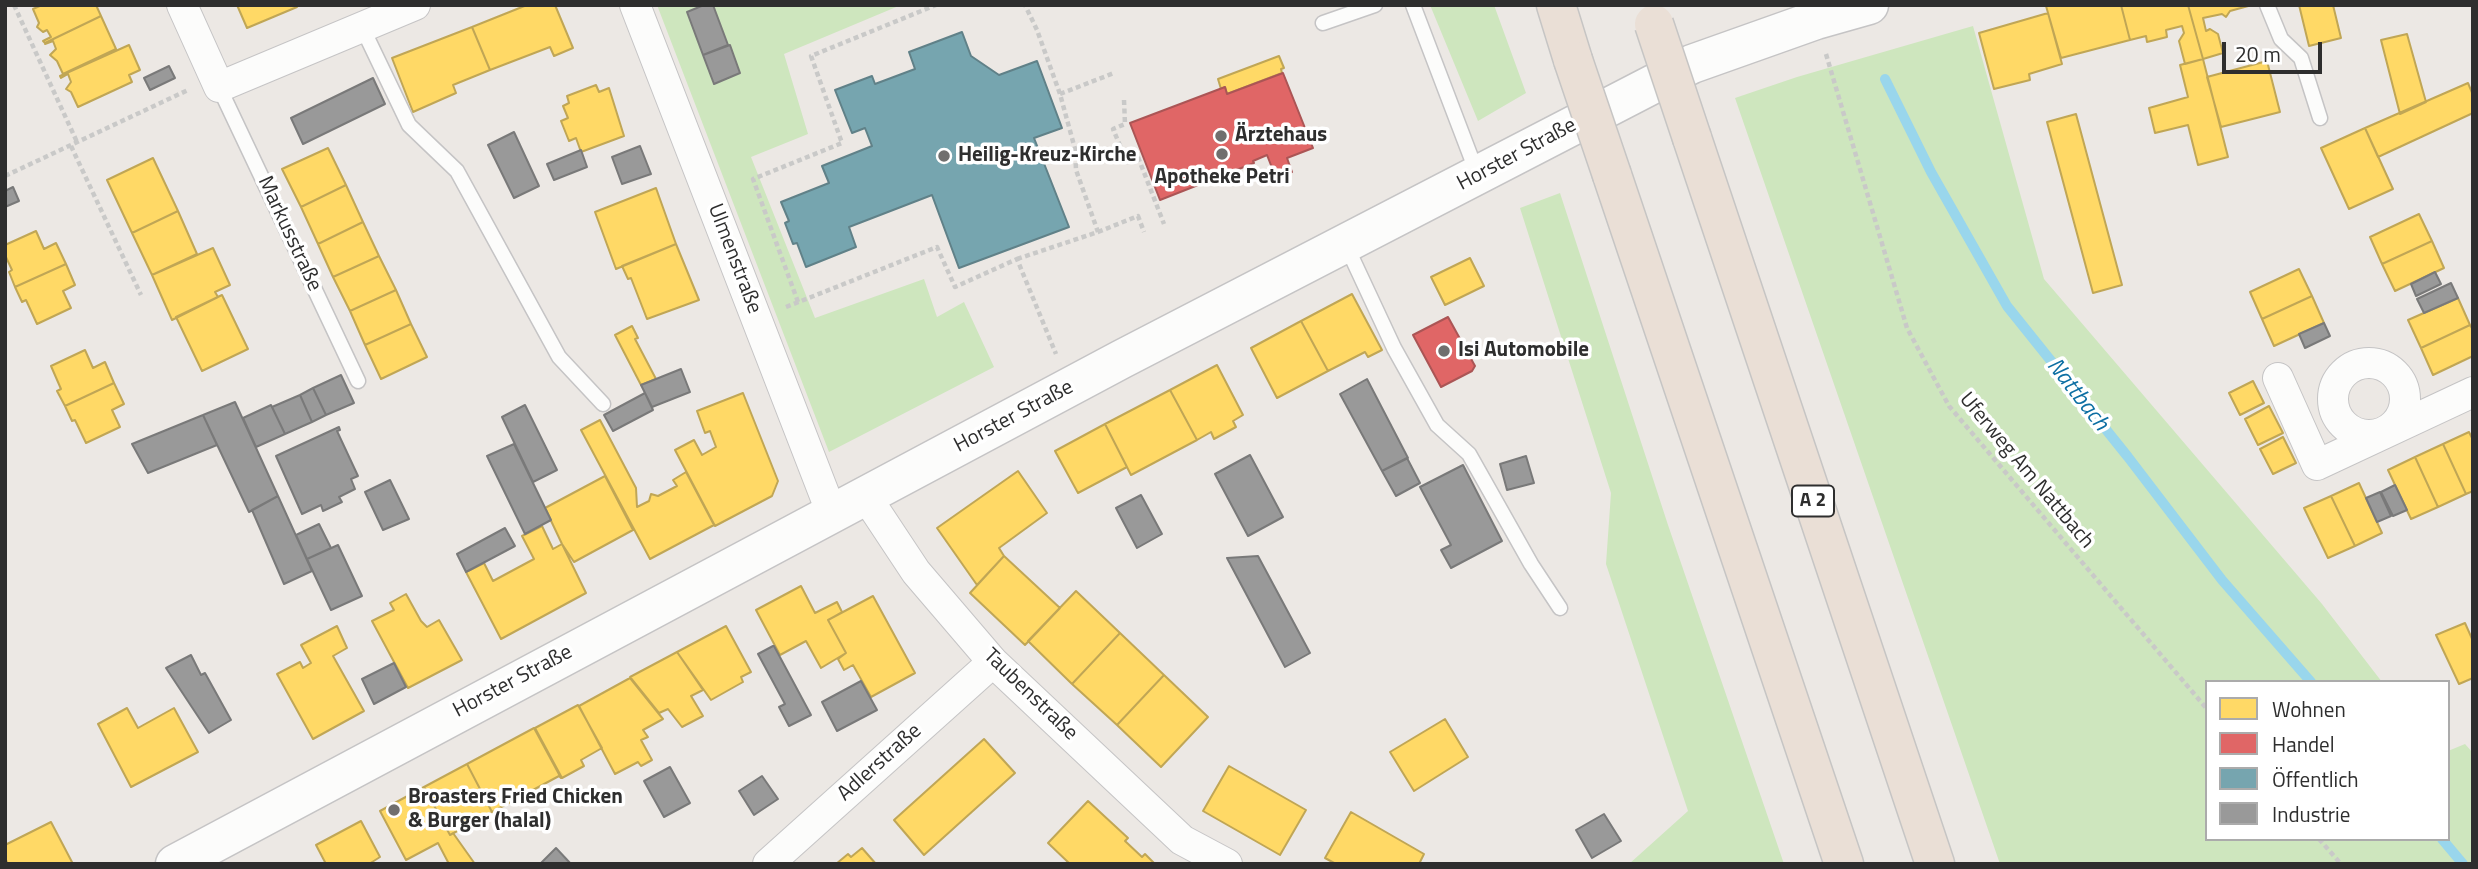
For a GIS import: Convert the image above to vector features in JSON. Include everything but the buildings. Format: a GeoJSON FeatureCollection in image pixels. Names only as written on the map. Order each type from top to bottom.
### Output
{"type":"FeatureCollection","features":[{"type":"Feature","properties":{"kind":"highway"},"geometry":{"type":"LineString","coordinates":[[1556,5],[1844,864]]}},
{"type":"Feature","properties":{"kind":"highway","name":"A 2"},"geometry":{"type":"LineString","coordinates":[[1650,15],[1935,864]]}},
{"type":"Feature","properties":{"kind":"main road","name":"Horster Straße"},"geometry":{"type":"LineString","coordinates":[[175,864],[1070,387],[1692,64],[1816,20],[1869,5]]}},
{"type":"Feature","properties":{"kind":"street","name":"Markusstraße"},"geometry":{"type":"LineString","coordinates":[[182,5],[217,82]]}},
{"type":"Feature","properties":{"kind":"street"},"geometry":{"type":"LineString","coordinates":[[217,82],[415,5]]}},
{"type":"Feature","properties":{"kind":"street","name":"Ulmenstraße"},"geometry":{"type":"LineString","coordinates":[[635,5],[757,318],[849,505]]}},
{"type":"Feature","properties":{"kind":"street"},"geometry":{"type":"LineString","coordinates":[[2278,378],[2317,465],[2473,391]]}},
{"type":"Feature","properties":{"kind":"street","name":"Taubenstraße"},"geometry":{"type":"LineString","coordinates":[[849,505],[916,572],[993,662],[1182,840],[1227,864]]}},
{"type":"Feature","properties":{"kind":"street","name":"Adlerstraße"},"geometry":{"type":"LineString","coordinates":[[768,864],[993,662]]}},
{"type":"Feature","properties":{"kind":"lane"},"geometry":{"type":"LineString","coordinates":[[1323,23],[1376,5]]}},
{"type":"Feature","properties":{"kind":"lane"},"geometry":{"type":"LineString","coordinates":[[1413,5],[1478,175]]}},
{"type":"Feature","properties":{"kind":"lane"},"geometry":{"type":"LineString","coordinates":[[2267,5],[2281,39],[2301,58],[2320,118]]}},
{"type":"Feature","properties":{"kind":"lane"},"geometry":{"type":"LineString","coordinates":[[362,27],[409,125],[457,171],[559,357],[603,404]]}},
{"type":"Feature","properties":{"kind":"lane","name":"Markusstraße"},"geometry":{"type":"LineString","coordinates":[[217,82],[358,381]]}},
{"type":"Feature","properties":{"kind":"lane"},"geometry":{"type":"LineString","coordinates":[[1346,244],[1394,348],[1437,425],[1469,454],[1531,564],[1560,608]]}},
{"type":"Feature","properties":{"kind":"path"},"geometry":{"type":"LineString","coordinates":[[14,5],[77,142]]}},
{"type":"Feature","properties":{"kind":"path"},"geometry":{"type":"LineString","coordinates":[[798,302],[753,179],[842,143],[811,56],[936,5]]}},
{"type":"Feature","properties":{"kind":"path"},"geometry":{"type":"LineString","coordinates":[[1025,5],[1060,94],[1075,149],[1076,170],[1098,232]]}},
{"type":"Feature","properties":{"kind":"path","name":"Uferweg Am Nattbach"},"geometry":{"type":"LineString","coordinates":[[1816,20],[1907,328],[1949,406],[2205,707]]}},
{"type":"Feature","properties":{"kind":"path"},"geometry":{"type":"LineString","coordinates":[[1060,94],[1114,74]]}},
{"type":"Feature","properties":{"kind":"path"},"geometry":{"type":"LineString","coordinates":[[5,176],[217,82]]}},
{"type":"Feature","properties":{"kind":"path"},"geometry":{"type":"LineString","coordinates":[[1124,100],[1125,124],[1113,129],[1127,162],[1138,157],[1164,224]]}},
{"type":"Feature","properties":{"kind":"path"},"geometry":{"type":"LineString","coordinates":[[71,146],[141,295]]}},
{"type":"Feature","properties":{"kind":"path"},"geometry":{"type":"LineString","coordinates":[[757,318],[937,247],[955,286],[1017,260],[1138,216],[1144,232]]}},
{"type":"Feature","properties":{"kind":"path"},"geometry":{"type":"LineString","coordinates":[[1017,260],[1070,387]]}},
{"type":"Feature","properties":{"kind":"path"},"geometry":{"type":"LineString","coordinates":[[2321,841],[2341,864]]}},
{"type":"Feature","properties":{"kind":"green space"},"geometry":{"type":"Polygon","coordinates":[[[657,5],[901,5],[784,54],[808,134],[751,157],[815,318],[924,279],[937,317],[964,302],[994,367],[829,452],[657,5]]]}},
{"type":"Feature","properties":{"kind":"green space"},"geometry":{"type":"Polygon","coordinates":[[[1430,5],[1494,5],[1526,93],[1478,121],[1430,5]]]}},
{"type":"Feature","properties":{"kind":"green space"},"geometry":{"type":"Polygon","coordinates":[[[1973,26],[2044,279],[2322,604],[2380,680],[2205,680],[2205,841],[2450,841],[2450,750],[2465,744],[2473,753],[2473,864],[2000,864],[1735,98],[1797,77],[1973,26]]]}},
{"type":"Feature","properties":{"kind":"green space"},"geometry":{"type":"Polygon","coordinates":[[[1560,193],[1668,525],[1784,864],[1629,864],[1688,811],[1606,564],[1611,493],[1520,208],[1560,193]]]}},
{"type":"Feature","properties":{"kind":"waterway","name":"Nattbach"},"geometry":{"type":"LineString","coordinates":[[1885,79],[1931,172],[2007,306],[2222,580],[2309,680]]}},
{"type":"Feature","properties":{"kind":"waterway","name":"Nattbach"},"geometry":{"type":"LineString","coordinates":[[2444,841],[2463,864]]}},
{"type":"Feature","properties":{"kind":"place","name":"Ärztehaus"},"geometry":{"type":"Point","coordinates":[1221,136]}},
{"type":"Feature","properties":{"kind":"place","name":"Apotheke Petri"},"geometry":{"type":"Point","coordinates":[1222,154]}},
{"type":"Feature","properties":{"kind":"place","name":"Heilig-Kreuz-Kirche"},"geometry":{"type":"Point","coordinates":[944,156]}},
{"type":"Feature","properties":{"kind":"place","name":"Isi Automobile"},"geometry":{"type":"Point","coordinates":[1444,351]}},
{"type":"Feature","properties":{"kind":"place","name":"Broasters Fried Chicken & Burger (halal)"},"geometry":{"type":"Point","coordinates":[394,810]}}]}
